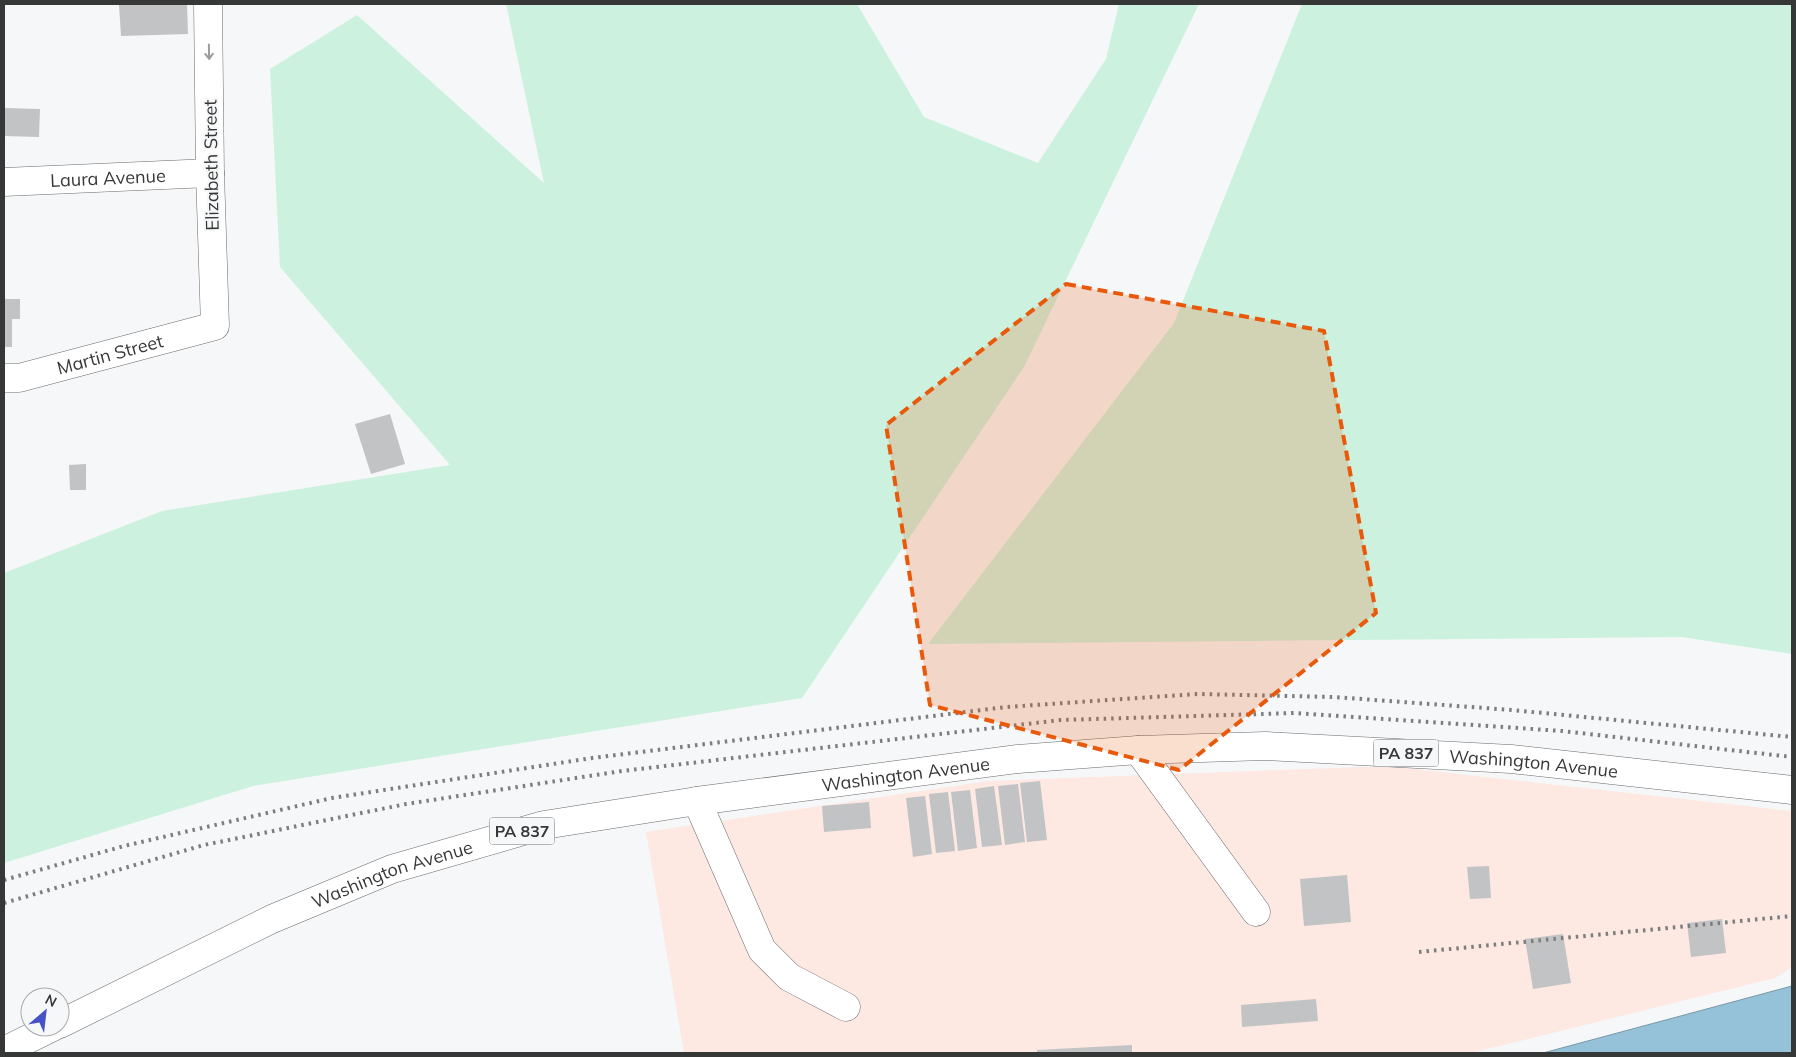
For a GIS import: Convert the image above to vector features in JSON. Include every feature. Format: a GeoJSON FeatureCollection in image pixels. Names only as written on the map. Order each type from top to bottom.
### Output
{"type":"FeatureCollection","features":[{"type":"Feature","properties":{"kind":"main road","name":"Elizabeth Street"},"geometry":{"type":"LineString","coordinates":[[208,4],[210,173],[215,326]]}},
{"type":"Feature","properties":{"kind":"main road","name":"Laura Avenue"},"geometry":{"type":"LineString","coordinates":[[4,182],[210,173]]}},
{"type":"Feature","properties":{"kind":"main road","name":"Martin Street"},"geometry":{"type":"LineString","coordinates":[[4,378],[19,378],[215,326]]}},
{"type":"Feature","properties":{"kind":"main road","name":"Washington Avenue"},"geometry":{"type":"LineString","coordinates":[[70,1019],[272,919],[392,869],[544,825],[698,801],[1018,760],[1138,750],[1265,746],[1511,759],[1792,790]]}},
{"type":"Feature","properties":{"kind":"main road"},"geometry":{"type":"LineString","coordinates":[[1138,750],[1256,912]]}},
{"type":"Feature","properties":{"kind":"main road"},"geometry":{"type":"LineString","coordinates":[[698,801],[762,950],[788,976],[846,1007]]}},
{"type":"Feature","properties":{"kind":"main road"},"geometry":{"type":"LineString","coordinates":[[4,1051],[33,1037]]}},
{"type":"Feature","properties":{"kind":"highlighted area"},"geometry":{"type":"Polygon","coordinates":[[[1066,284],[1324,331],[1376,613],[1179,770],[930,705],[886,425],[1066,284]]]}},
{"type":"Feature","properties":{"kind":"shaded area"},"geometry":{"type":"Polygon","coordinates":[[[1387,766],[1792,811],[1792,967],[1775,978],[1471,1053],[684,1053],[646,832],[988,781],[1387,766]]]}},
{"type":"Feature","properties":{"kind":"green space"},"geometry":{"type":"Polygon","coordinates":[[[506,4],[857,4],[924,117],[1038,163],[1106,59],[1119,4],[1199,4],[1024,367],[802,698],[253,786],[4,863],[4,573],[162,511],[450,465],[280,267],[270,69],[357,15],[544,183],[506,4]]]}},
{"type":"Feature","properties":{"kind":"green space"},"geometry":{"type":"Polygon","coordinates":[[[1302,4],[1792,4],[1792,654],[1682,637],[928,644],[1174,323],[1302,4]]]}},
{"type":"Feature","properties":{"kind":"water"},"geometry":{"type":"Polygon","coordinates":[[[1792,986],[1792,1053],[1543,1053],[1792,986]]]}},
{"type":"Feature","properties":{"kind":"building"},"geometry":{"type":"Polygon","coordinates":[[[187,4],[188,34],[121,36],[119,5],[187,4]]]}},
{"type":"Feature","properties":{"kind":"building"},"geometry":{"type":"Polygon","coordinates":[[[4,108],[40,109],[39,137],[4,136],[4,108]]]}},
{"type":"Feature","properties":{"kind":"building"},"geometry":{"type":"Polygon","coordinates":[[[4,299],[20,299],[20,319],[12,319],[12,347],[4,347],[4,299]]]}},
{"type":"Feature","properties":{"kind":"building"},"geometry":{"type":"Polygon","coordinates":[[[390,414],[405,464],[371,474],[355,424],[390,414]]]}},
{"type":"Feature","properties":{"kind":"building"},"geometry":{"type":"Polygon","coordinates":[[[86,464],[86,490],[70,490],[69,465],[86,464]]]}},
{"type":"Feature","properties":{"kind":"building"},"geometry":{"type":"Polygon","coordinates":[[[1040,781],[1047,840],[1027,842],[1020,783],[1040,781]]]}},
{"type":"Feature","properties":{"kind":"building"},"geometry":{"type":"Polygon","coordinates":[[[1018,784],[1025,842],[1005,845],[998,786],[1018,784]]]}},
{"type":"Feature","properties":{"kind":"building"},"geometry":{"type":"Polygon","coordinates":[[[994,786],[1002,845],[982,847],[975,789],[994,786]]]}},
{"type":"Feature","properties":{"kind":"building"},"geometry":{"type":"Polygon","coordinates":[[[970,790],[977,848],[958,851],[951,792],[970,790]]]}},
{"type":"Feature","properties":{"kind":"building"},"geometry":{"type":"Polygon","coordinates":[[[948,792],[955,851],[936,853],[929,794],[948,792]]]}},
{"type":"Feature","properties":{"kind":"building"},"geometry":{"type":"Polygon","coordinates":[[[925,796],[932,854],[913,857],[906,798],[925,796]]]}},
{"type":"Feature","properties":{"kind":"building"},"geometry":{"type":"Polygon","coordinates":[[[869,802],[871,828],[824,832],[822,806],[869,802]]]}},
{"type":"Feature","properties":{"kind":"building"},"geometry":{"type":"Polygon","coordinates":[[[1489,866],[1491,898],[1470,899],[1467,867],[1489,866]]]}},
{"type":"Feature","properties":{"kind":"building"},"geometry":{"type":"Polygon","coordinates":[[[1347,875],[1351,922],[1304,926],[1300,879],[1347,875]]]}},
{"type":"Feature","properties":{"kind":"building"},"geometry":{"type":"Polygon","coordinates":[[[1722,919],[1726,953],[1691,957],[1687,923],[1722,919]]]}},
{"type":"Feature","properties":{"kind":"building"},"geometry":{"type":"Polygon","coordinates":[[[1563,934],[1571,983],[1533,989],[1525,939],[1563,934]]]}},
{"type":"Feature","properties":{"kind":"building"},"geometry":{"type":"Polygon","coordinates":[[[1316,999],[1318,1021],[1242,1027],[1241,1005],[1316,999]]]}},
{"type":"Feature","properties":{"kind":"building"},"geometry":{"type":"Polygon","coordinates":[[[1132,1045],[1132,1053],[1037,1053],[1037,1050],[1132,1045]]]}},
{"type":"Feature","properties":{"kind":"railway"},"geometry":{"type":"LineString","coordinates":[[4,880],[124,846],[332,798],[592,758],[1006,707],[1197,694],[1334,697],[1512,710],[1792,737]]}},
{"type":"Feature","properties":{"kind":"railway"},"geometry":{"type":"LineString","coordinates":[[4,903],[204,845],[406,804],[622,771],[1061,720],[1295,713],[1562,731],[1792,757]]}},
{"type":"Feature","properties":{"kind":"railway"},"geometry":{"type":"LineString","coordinates":[[1419,952],[1792,916]]}}]}
